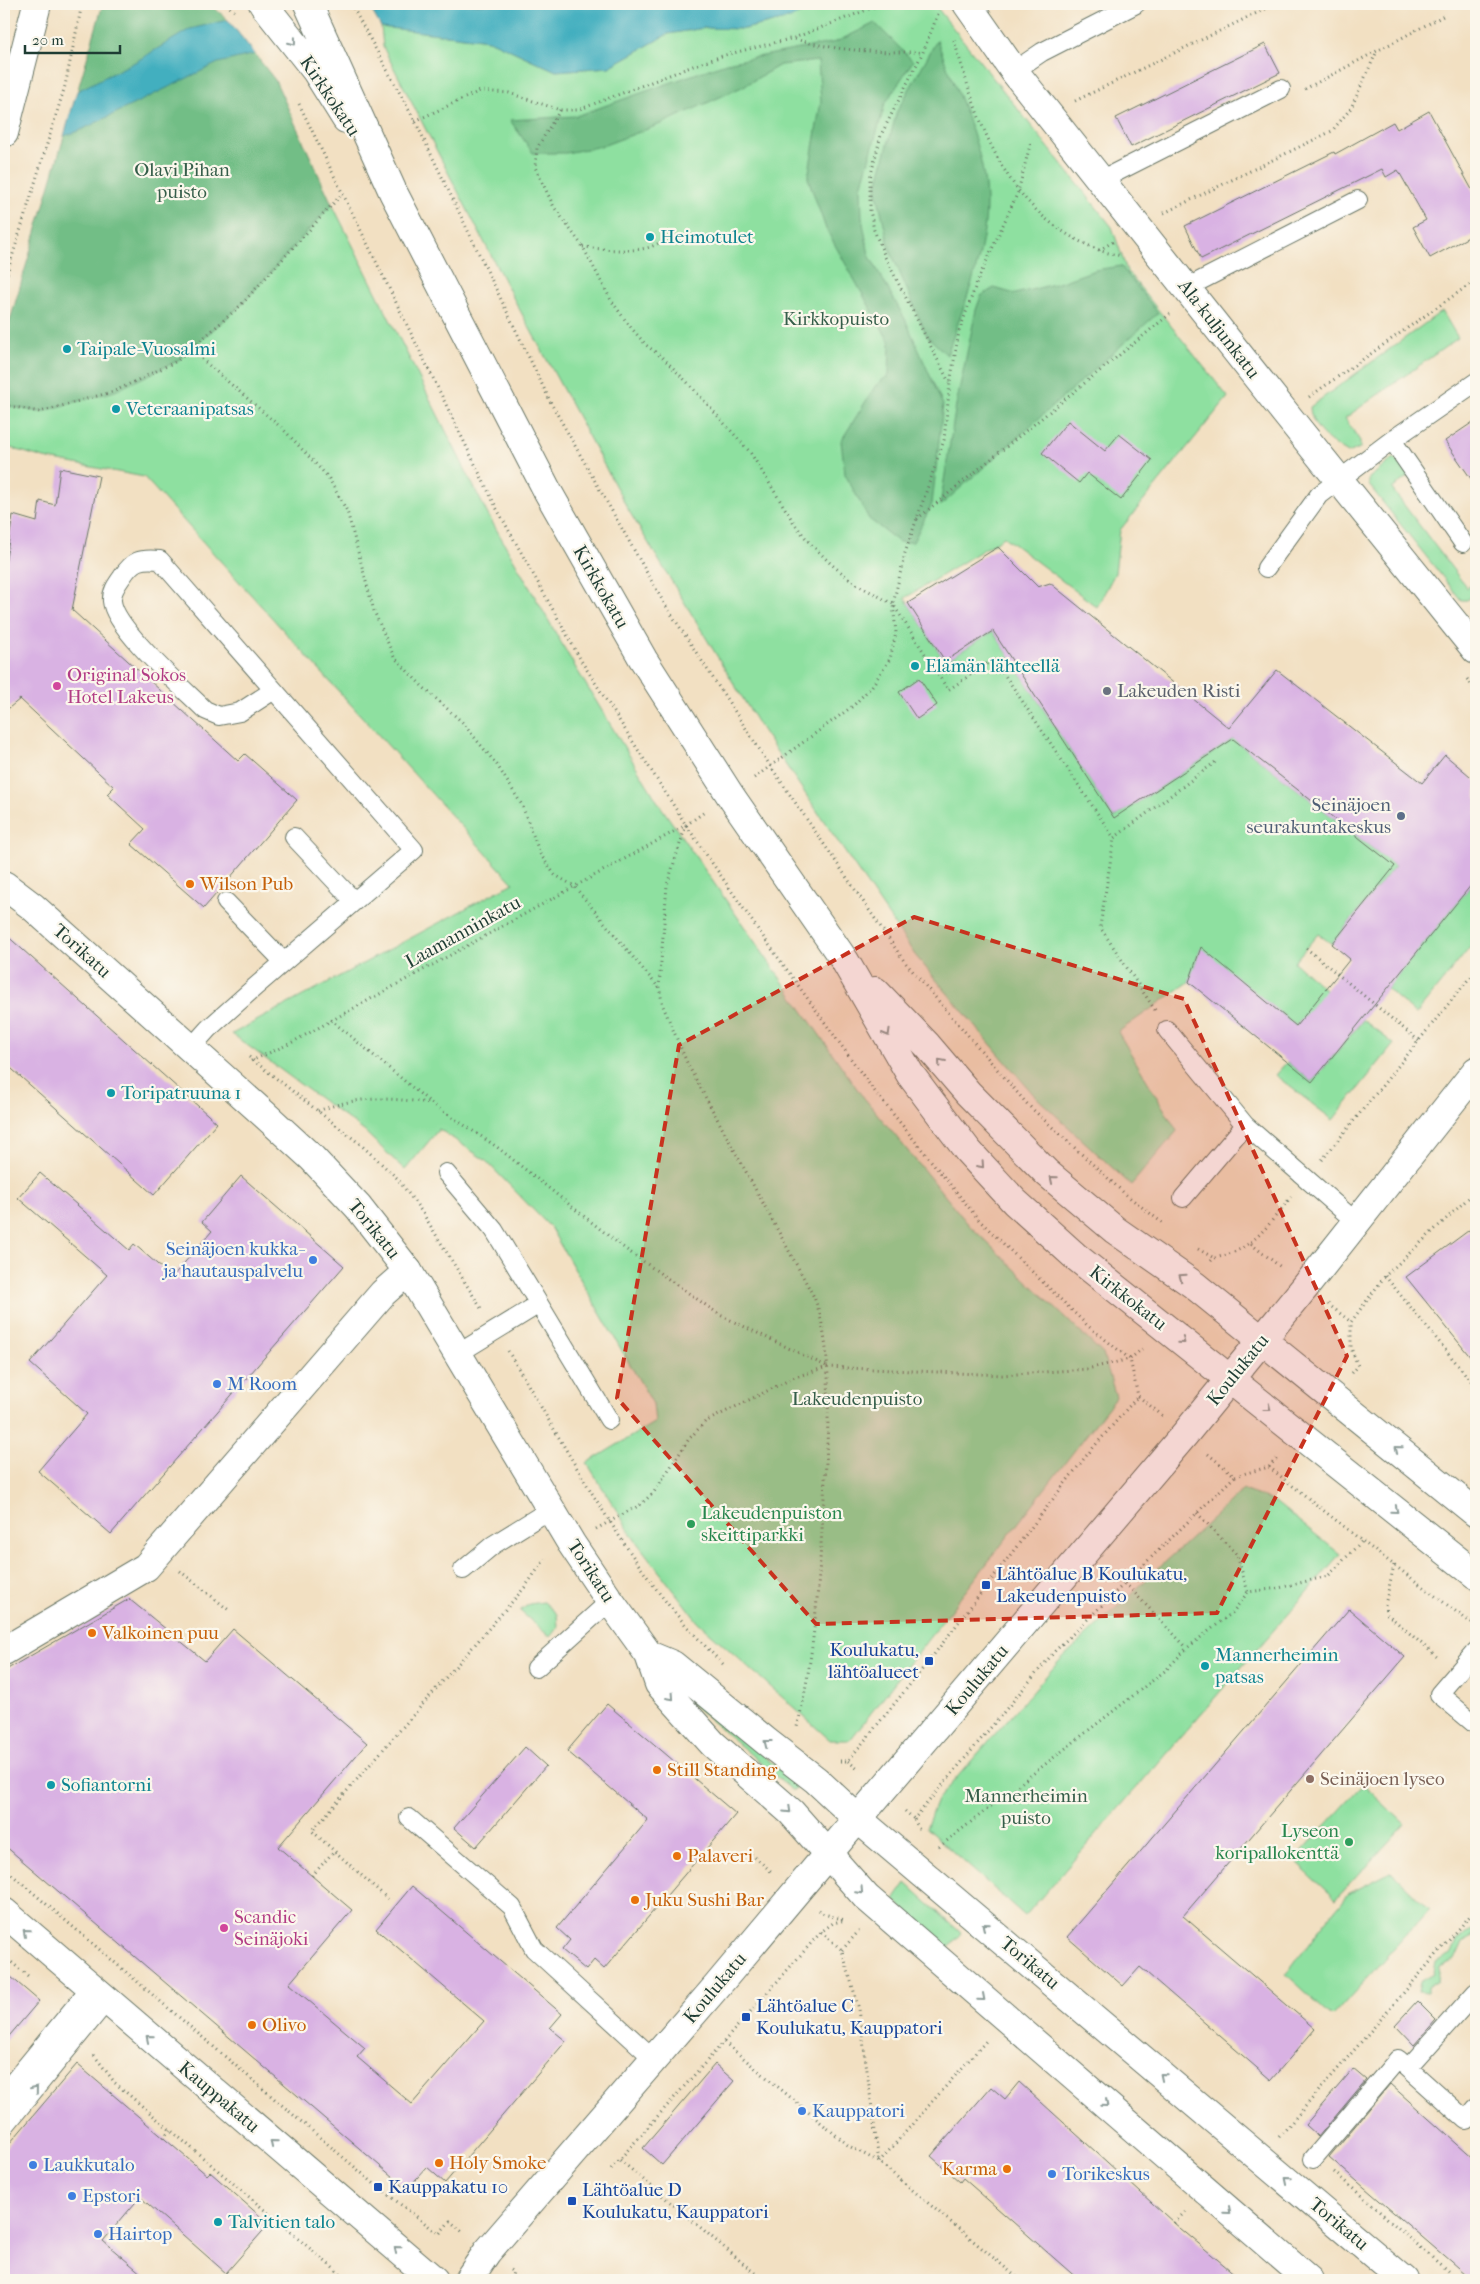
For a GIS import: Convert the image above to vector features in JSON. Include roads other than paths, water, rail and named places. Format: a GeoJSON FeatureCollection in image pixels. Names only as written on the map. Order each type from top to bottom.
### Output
{"type":"FeatureCollection","features":[{"type":"Feature","properties":{"kind":"street"},"geometry":{"type":"LineString","coordinates":[[4,133],[37,4]]}},
{"type":"Feature","properties":{"kind":"street","name":"Kirkkokatu"},"geometry":{"type":"LineString","coordinates":[[263,4],[316,71],[393,192]]}},
{"type":"Feature","properties":{"kind":"street","name":"Kirkkokatu"},"geometry":{"type":"LineString","coordinates":[[308,4],[393,192],[548,492],[643,659],[730,795],[845,961],[910,1074],[968,1151],[1015,1202],[1075,1256],[1300,1433],[1476,1575]]}},
{"type":"Feature","properties":{"kind":"street","name":"Ala-kuljunkatu"},"geometry":{"type":"LineString","coordinates":[[967,4],[1014,71],[1338,480],[1476,650]]}},
{"type":"Feature","properties":{"kind":"street","name":"Torikatu"},"geometry":{"type":"LineString","coordinates":[[4,885],[33,908],[191,1048],[312,1158],[358,1207],[408,1271],[551,1509],[610,1601],[649,1655],[660,1684],[713,1744],[791,1812],[866,1897],[1198,2200],[1309,2280]]}},
{"type":"Feature","properties":{"kind":"street","name":"Kirkkokatu"},"geometry":{"type":"LineString","coordinates":[[845,961],[927,1045],[968,1093],[1047,1173],[1115,1230],[1194,1285],[1476,1513]]}},
{"type":"Feature","properties":{"kind":"street","name":"Koulukatu"},"geometry":{"type":"LineString","coordinates":[[468,2280],[487,2252],[858,1819],[1262,1340],[1476,1071]]}},
{"type":"Feature","properties":{"kind":"street"},"geometry":{"type":"LineString","coordinates":[[4,1651],[146,1567],[383,1293],[408,1271]]}},
{"type":"Feature","properties":{"kind":"street","name":"Torikatu"},"geometry":{"type":"LineString","coordinates":[[649,1655],[673,1665],[816,1780],[858,1819],[1404,2280]]}},
{"type":"Feature","properties":{"kind":"street","name":"Kauppakatu"},"geometry":{"type":"LineString","coordinates":[[4,1912],[434,2280]]}},
{"type":"Feature","properties":{"kind":"street"},"geometry":{"type":"LineString","coordinates":[[4,2101],[100,1996]]}},
{"type":"Feature","properties":{"kind":"lane"},"geometry":{"type":"LineString","coordinates":[[1014,71],[1042,52],[1136,4]]}},
{"type":"Feature","properties":{"kind":"lane"},"geometry":{"type":"LineString","coordinates":[[1101,180],[1281,89]]}},
{"type":"Feature","properties":{"kind":"lane"},"geometry":{"type":"LineString","coordinates":[[1186,288],[1358,200]]}},
{"type":"Feature","properties":{"kind":"lane"},"geometry":{"type":"LineString","coordinates":[[1266,568],[1320,495],[1392,440],[1476,382]]}},
{"type":"Feature","properties":{"kind":"lane"},"geometry":{"type":"LineString","coordinates":[[1392,440],[1463,543]]}},
{"type":"Feature","properties":{"kind":"lane"},"geometry":{"type":"LineString","coordinates":[[191,1048],[208,1029],[414,850],[274,690],[160,560],[144,558],[129,566],[115,587],[112,600],[115,614],[127,631],[206,710],[219,716],[240,712],[274,690]]}},
{"type":"Feature","properties":{"kind":"lane"},"geometry":{"type":"LineString","coordinates":[[294,837],[354,901]]}},
{"type":"Feature","properties":{"kind":"lane"},"geometry":{"type":"LineString","coordinates":[[226,902],[284,962]]}},
{"type":"Feature","properties":{"kind":"lane"},"geometry":{"type":"LineString","coordinates":[[1167,1030],[1245,1125],[1356,1222]]}},
{"type":"Feature","properties":{"kind":"lane"},"geometry":{"type":"LineString","coordinates":[[1183,1198],[1245,1125]]}},
{"type":"Feature","properties":{"kind":"lane"},"geometry":{"type":"LineString","coordinates":[[446,1173],[494,1230],[609,1420]]}},
{"type":"Feature","properties":{"kind":"lane"},"geometry":{"type":"LineString","coordinates":[[458,1353],[539,1304]]}},
{"type":"Feature","properties":{"kind":"lane"},"geometry":{"type":"LineString","coordinates":[[463,1570],[493,1545],[551,1509]]}},
{"type":"Feature","properties":{"kind":"lane"},"geometry":{"type":"LineString","coordinates":[[536,1668],[610,1601]]}},
{"type":"Feature","properties":{"kind":"lane"},"geometry":{"type":"LineString","coordinates":[[1476,1651],[1439,1694],[1476,1725]]}},
{"type":"Feature","properties":{"kind":"lane"},"geometry":{"type":"LineString","coordinates":[[410,1818],[512,1907],[534,1949],[654,2058]]}},
{"type":"Feature","properties":{"kind":"lane"},"geometry":{"type":"LineString","coordinates":[[1408,2068],[1476,1992]]}},
{"type":"Feature","properties":{"kind":"lane"},"geometry":{"type":"LineString","coordinates":[[4,2127],[78,2037],[100,1996]]}},
{"type":"Feature","properties":{"kind":"lane"},"geometry":{"type":"LineString","coordinates":[[1313,2159],[1398,2059],[1466,2120],[1476,2108]]}},
{"type":"Feature","properties":{"kind":"water"},"geometry":{"type":"Polygon","coordinates":[[[368,4],[823,4],[791,18],[744,29],[704,28],[668,34],[609,67],[556,71],[489,40],[381,27],[368,4]]]}},
{"type":"Feature","properties":{"kind":"water"},"geometry":{"type":"Polygon","coordinates":[[[228,20],[255,54],[218,63],[81,130],[64,136],[77,91],[137,61],[190,29],[228,20]]]}},
{"type":"Feature","properties":{"kind":"place","name":"Heimotulet"},"geometry":{"type":"Point","coordinates":[650,237]}},
{"type":"Feature","properties":{"kind":"place","name":"Taipale-Vuosalmi"},"geometry":{"type":"Point","coordinates":[67,349]}},
{"type":"Feature","properties":{"kind":"place","name":"Veteraanipatsas"},"geometry":{"type":"Point","coordinates":[116,409]}},
{"type":"Feature","properties":{"kind":"place","name":"Elämän lähteellä"},"geometry":{"type":"Point","coordinates":[915,666]}},
{"type":"Feature","properties":{"kind":"place","name":"Original Sokos Hotel Lakeus"},"geometry":{"type":"Point","coordinates":[57,686]}},
{"type":"Feature","properties":{"kind":"place","name":"Lakeuden Risti"},"geometry":{"type":"Point","coordinates":[1107,691]}},
{"type":"Feature","properties":{"kind":"place","name":"Seinäjoen seurakuntakeskus"},"geometry":{"type":"Point","coordinates":[1401,816]}},
{"type":"Feature","properties":{"kind":"place","name":"Wilson Pub"},"geometry":{"type":"Point","coordinates":[190,884]}},
{"type":"Feature","properties":{"kind":"place","name":"Toripatruuna 1"},"geometry":{"type":"Point","coordinates":[111,1093]}},
{"type":"Feature","properties":{"kind":"place","name":"Seinäjoen kukka- ja hautauspalvelu"},"geometry":{"type":"Point","coordinates":[313,1260]}},
{"type":"Feature","properties":{"kind":"place","name":"M Room"},"geometry":{"type":"Point","coordinates":[217,1384]}},
{"type":"Feature","properties":{"kind":"place","name":"Lakeudenpuiston skeittiparkki"},"geometry":{"type":"Point","coordinates":[691,1524]}},
{"type":"Feature","properties":{"kind":"place","name":"Lähtöalue B Koulukatu, Lakeudenpuisto"},"geometry":{"type":"Point","coordinates":[986,1585]}},
{"type":"Feature","properties":{"kind":"place","name":"Valkoinen puu"},"geometry":{"type":"Point","coordinates":[92,1633]}},
{"type":"Feature","properties":{"kind":"place","name":"Koulukatu, lähtöalueet"},"geometry":{"type":"Point","coordinates":[929,1661]}},
{"type":"Feature","properties":{"kind":"place","name":"Mannerheimin patsas"},"geometry":{"type":"Point","coordinates":[1205,1666]}},
{"type":"Feature","properties":{"kind":"place","name":"Still Standing"},"geometry":{"type":"Point","coordinates":[657,1770]}},
{"type":"Feature","properties":{"kind":"place","name":"Seinäjoen lyseo"},"geometry":{"type":"Point","coordinates":[1310,1779]}},
{"type":"Feature","properties":{"kind":"place","name":"Sofiantorni"},"geometry":{"type":"Point","coordinates":[51,1785]}},
{"type":"Feature","properties":{"kind":"place","name":"Lyseon koripallokenttä"},"geometry":{"type":"Point","coordinates":[1349,1842]}},
{"type":"Feature","properties":{"kind":"place","name":"Palaveri"},"geometry":{"type":"Point","coordinates":[677,1856]}},
{"type":"Feature","properties":{"kind":"place","name":"Juku Sushi Bar"},"geometry":{"type":"Point","coordinates":[635,1900]}},
{"type":"Feature","properties":{"kind":"place","name":"Scandic Seinäjoki"},"geometry":{"type":"Point","coordinates":[224,1928]}},
{"type":"Feature","properties":{"kind":"place","name":"Lähtöalue C Koulukatu, Kauppatori"},"geometry":{"type":"Point","coordinates":[746,2017]}},
{"type":"Feature","properties":{"kind":"place","name":"Olivo"},"geometry":{"type":"Point","coordinates":[252,2025]}},
{"type":"Feature","properties":{"kind":"place","name":"Kauppatori"},"geometry":{"type":"Point","coordinates":[802,2111]}},
{"type":"Feature","properties":{"kind":"place","name":"Holy Smoke"},"geometry":{"type":"Point","coordinates":[439,2163]}},
{"type":"Feature","properties":{"kind":"place","name":"Laukkutalo"},"geometry":{"type":"Point","coordinates":[33,2165]}},
{"type":"Feature","properties":{"kind":"place","name":"Karma"},"geometry":{"type":"Point","coordinates":[1007,2169]}},
{"type":"Feature","properties":{"kind":"place","name":"Torikeskus"},"geometry":{"type":"Point","coordinates":[1052,2174]}},
{"type":"Feature","properties":{"kind":"place","name":"Kauppakatu 10"},"geometry":{"type":"Point","coordinates":[378,2187]}},
{"type":"Feature","properties":{"kind":"place","name":"Epstori"},"geometry":{"type":"Point","coordinates":[72,2196]}},
{"type":"Feature","properties":{"kind":"place","name":"Lähtöalue D Koulukatu, Kauppatori"},"geometry":{"type":"Point","coordinates":[572,2201]}},
{"type":"Feature","properties":{"kind":"place","name":"Talvitien talo"},"geometry":{"type":"Point","coordinates":[218,2222]}},
{"type":"Feature","properties":{"kind":"place","name":"Hairtop"},"geometry":{"type":"Point","coordinates":[98,2234]}},
{"type":"Feature","properties":{"kind":"park label","name":"Olavi Pihan puisto"},"geometry":{"type":"Point","coordinates":[182,181]}},
{"type":"Feature","properties":{"kind":"park label","name":"Kirkkopuisto"},"geometry":{"type":"Point","coordinates":[836,319]}},
{"type":"Feature","properties":{"kind":"park label","name":"Lakeudenpuisto"},"geometry":{"type":"Point","coordinates":[857,1399]}},
{"type":"Feature","properties":{"kind":"park label","name":"Mannerheimin puisto"},"geometry":{"type":"Point","coordinates":[1026,1807]}}]}
